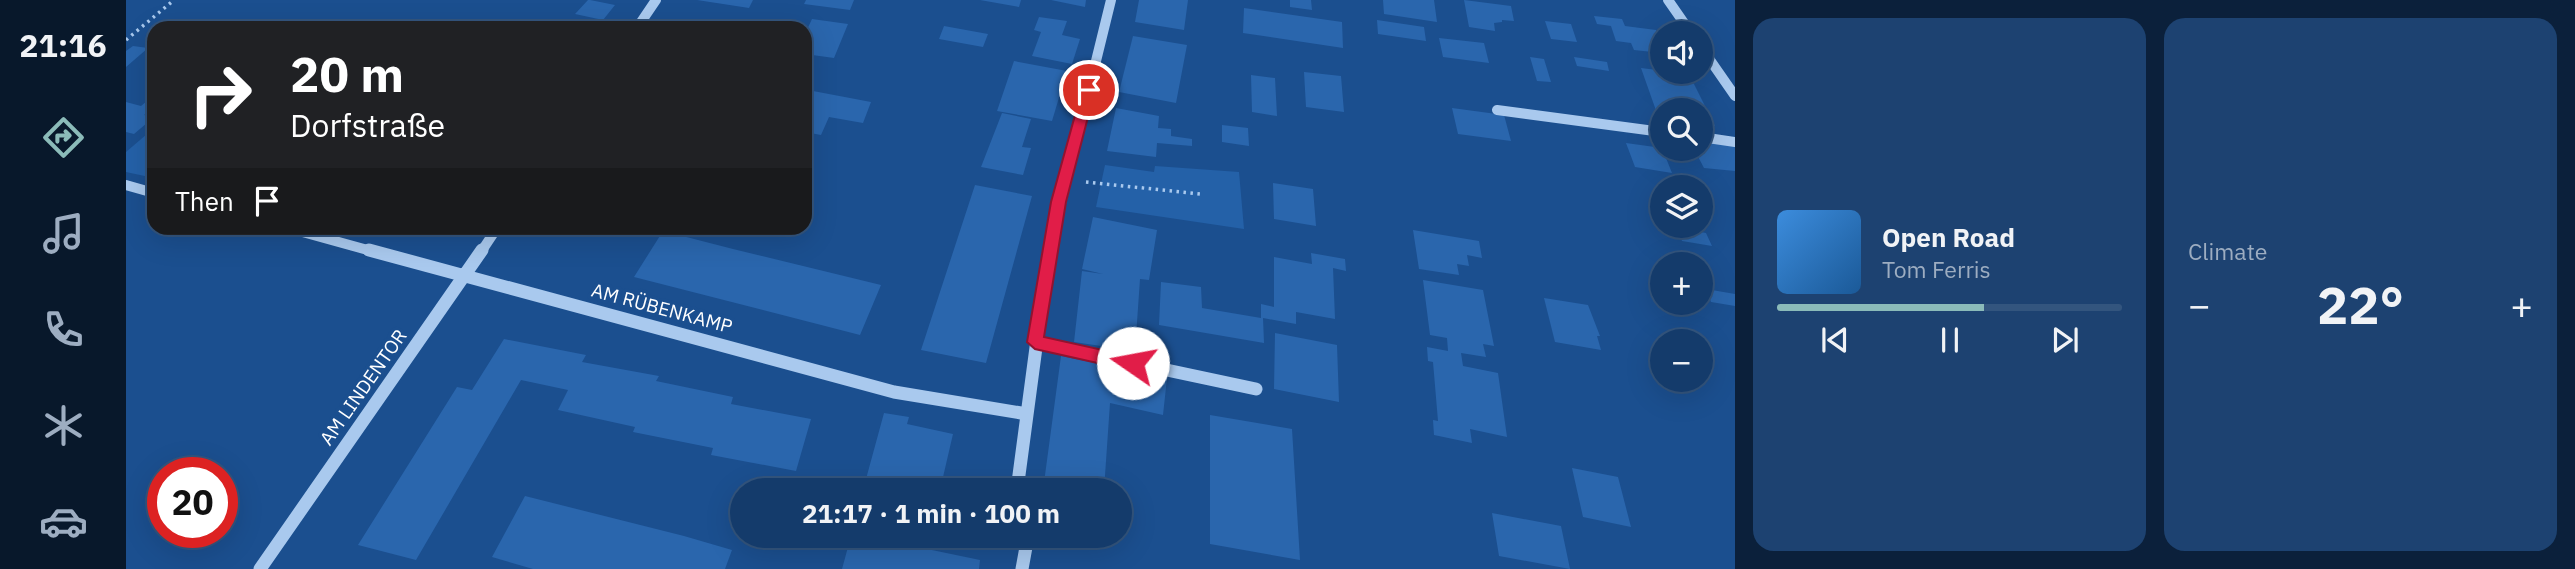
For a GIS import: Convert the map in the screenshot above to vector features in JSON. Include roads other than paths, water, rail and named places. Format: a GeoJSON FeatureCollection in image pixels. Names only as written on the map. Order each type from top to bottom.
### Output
{"type":"FeatureCollection","features":[{"type":"Feature","properties":{"kind":"street"},"geometry":{"type":"LineString","coordinates":[[642,21],[656,0]]}},
{"type":"Feature","properties":{"kind":"street"},"geometry":{"type":"LineString","coordinates":[[1019,478],[1047,260],[1064,180],[1111,0]]}},
{"type":"Feature","properties":{"kind":"street"},"geometry":{"type":"LineString","coordinates":[[1668,0],[1683,21]]}},
{"type":"Feature","properties":{"kind":"street"},"geometry":{"type":"LineString","coordinates":[[1713,64],[1735,96]]}},
{"type":"Feature","properties":{"kind":"street"},"geometry":{"type":"LineString","coordinates":[[1497,110],[1650,130]]}},
{"type":"Feature","properties":{"kind":"street"},"geometry":{"type":"LineString","coordinates":[[1713,139],[1735,142]]}},
{"type":"Feature","properties":{"kind":"street"},"geometry":{"type":"LineString","coordinates":[[126,185],[147,190]]}},
{"type":"Feature","properties":{"kind":"street","name":"AM RÜBENKAMP"},"geometry":{"type":"LineString","coordinates":[[315,235],[894,392],[1027,414]]}},
{"type":"Feature","properties":{"kind":"street","name":"AM LINDENTOR"},"geometry":{"type":"LineString","coordinates":[[260,569],[492,235]]}},
{"type":"Feature","properties":{"kind":"street"},"geometry":{"type":"LineString","coordinates":[[1035,342],[1256,389]]}},
{"type":"Feature","properties":{"kind":"street"},"geometry":{"type":"LineString","coordinates":[[1022,569],[1025,548]]}}]}
